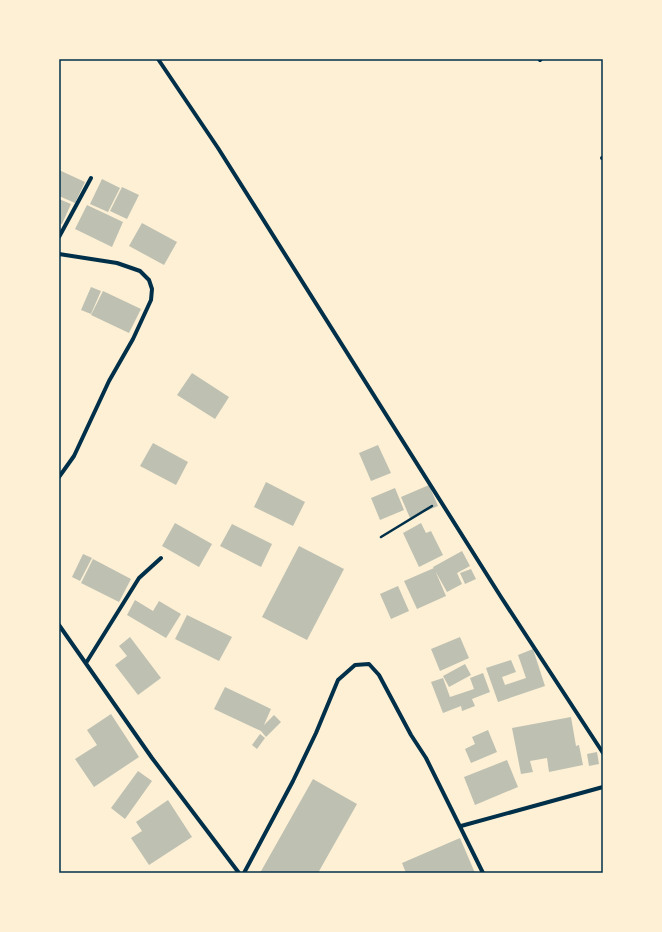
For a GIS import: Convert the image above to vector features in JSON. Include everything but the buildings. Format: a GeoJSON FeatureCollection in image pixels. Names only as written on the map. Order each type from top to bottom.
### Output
{"type":"FeatureCollection","features":[{"type":"Feature","properties":{"kind":"street"},"geometry":{"type":"LineString","coordinates":[[158,59],[218,148],[441,501],[603,753]]}},
{"type":"Feature","properties":{"kind":"street"},"geometry":{"type":"LineString","coordinates":[[59,237],[91,178]]}},
{"type":"Feature","properties":{"kind":"street"},"geometry":{"type":"LineString","coordinates":[[59,254],[117,263],[140,271],[149,280],[152,289],[151,300],[133,339],[109,381],[74,456],[59,477]]}},
{"type":"Feature","properties":{"kind":"street"},"geometry":{"type":"LineString","coordinates":[[86,663],[139,578],[161,558]]}},
{"type":"Feature","properties":{"kind":"street"},"geometry":{"type":"LineString","coordinates":[[59,625],[152,758],[239,873]]}},
{"type":"Feature","properties":{"kind":"street"},"geometry":{"type":"LineString","coordinates":[[244,873],[293,781],[316,733],[338,680],[355,664],[369,664],[379,674],[411,735],[426,758],[483,873]]}},
{"type":"Feature","properties":{"kind":"street"},"geometry":{"type":"LineString","coordinates":[[461,826],[603,787]]}},
{"type":"Feature","properties":{"kind":"path"},"geometry":{"type":"LineString","coordinates":[[381,537],[441,501]]}}]}
